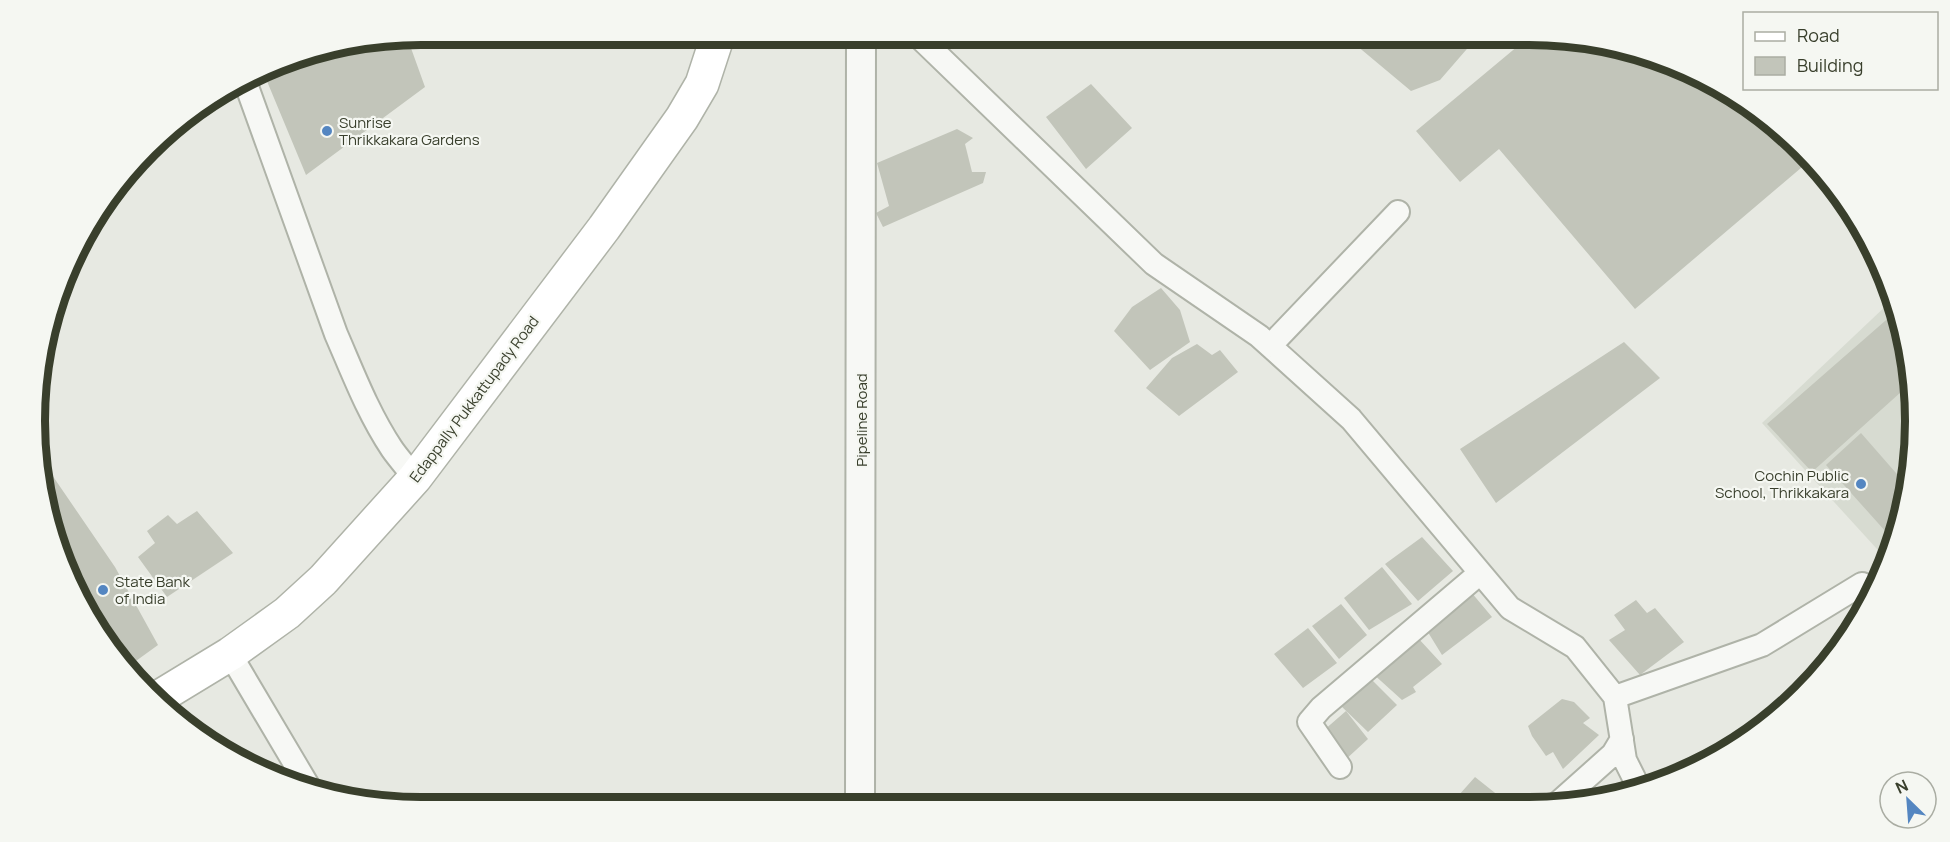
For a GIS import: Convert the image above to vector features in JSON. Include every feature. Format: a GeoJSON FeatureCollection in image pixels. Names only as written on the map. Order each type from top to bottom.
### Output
{"type":"FeatureCollection","features":[{"type":"Feature","properties":{"kind":"main road","name":"Edappally Pukkattupady Road"},"geometry":{"type":"LineString","coordinates":[[163,695],[230,654],[287,613],[323,580],[415,478],[604,228],[682,118],[702,84],[714,45]]}},
{"type":"Feature","properties":{"kind":"street","name":"Pipeline Road"},"geometry":{"type":"LineString","coordinates":[[860,797],[861,45]]}},
{"type":"Feature","properties":{"kind":"street"},"geometry":{"type":"LineString","coordinates":[[928,45],[1154,264],[1259,336],[1351,419],[1510,608],[1575,647],[1615,697],[1625,760],[1636,781]]}},
{"type":"Feature","properties":{"kind":"street"},"geometry":{"type":"LineString","coordinates":[[247,88],[336,334],[352,372],[377,424],[393,450],[415,478]]}},
{"type":"Feature","properties":{"kind":"street"},"geometry":{"type":"LineString","coordinates":[[1270,346],[1398,212]]}},
{"type":"Feature","properties":{"kind":"street"},"geometry":{"type":"LineString","coordinates":[[1340,767],[1309,722],[1321,708],[1480,573]]}},
{"type":"Feature","properties":{"kind":"street"},"geometry":{"type":"LineString","coordinates":[[1615,697],[1762,645],[1862,584]]}},
{"type":"Feature","properties":{"kind":"street"},"geometry":{"type":"LineString","coordinates":[[230,654],[303,778]]}},
{"type":"Feature","properties":{"kind":"street"},"geometry":{"type":"LineString","coordinates":[[1567,795],[1613,754],[1622,739]]}},
{"type":"Feature","properties":{"kind":"shaded area","name":"Cochin Public School, Thrikkakara"},"geometry":{"type":"Polygon","coordinates":[[[1887,305],[1902,372],[1905,421],[1898,494],[1881,553],[1762,423],[1887,305]]]}},
{"type":"Feature","properties":{"kind":"building","name":"Sunrise Thrikkakara Gardens"},"geometry":{"type":"Polygon","coordinates":[[[410,45],[425,87],[306,175],[266,79],[300,65],[348,52],[410,45]]]}},
{"type":"Feature","properties":{"kind":"building"},"geometry":{"type":"Polygon","coordinates":[[[1356,45],[1470,45],[1440,80],[1411,91],[1356,45]]]}},
{"type":"Feature","properties":{"kind":"building"},"geometry":{"type":"Polygon","coordinates":[[[1519,45],[1578,48],[1650,65],[1717,95],[1777,138],[1804,165],[1635,309],[1499,149],[1460,182],[1416,131],[1519,45]]]}},
{"type":"Feature","properties":{"kind":"building"},"geometry":{"type":"Polygon","coordinates":[[[1091,84],[1132,128],[1086,169],[1046,117],[1091,84]]]}},
{"type":"Feature","properties":{"kind":"building"},"geometry":{"type":"Polygon","coordinates":[[[957,129],[973,138],[965,144],[972,172],[986,172],[983,183],[883,227],[876,213],[889,206],[877,163],[957,129]]]}},
{"type":"Feature","properties":{"kind":"building"},"geometry":{"type":"Polygon","coordinates":[[[1161,288],[1180,310],[1190,342],[1150,370],[1114,331],[1132,307],[1161,288]]]}},
{"type":"Feature","properties":{"kind":"building","name":"Cochin Public School, Thrikkakara"},"geometry":{"type":"Polygon","coordinates":[[[1890,317],[1898,348],[1903,390],[1812,472],[1767,424],[1890,317]]]}},
{"type":"Feature","properties":{"kind":"building"},"geometry":{"type":"Polygon","coordinates":[[[1624,342],[1660,378],[1496,503],[1460,449],[1624,342]]]}},
{"type":"Feature","properties":{"kind":"building"},"geometry":{"type":"Polygon","coordinates":[[[1197,344],[1212,355],[1220,350],[1238,372],[1179,416],[1146,388],[1172,358],[1197,344]]]}},
{"type":"Feature","properties":{"kind":"building","name":"Cochin Public School, Thrikkakara"},"geometry":{"type":"Polygon","coordinates":[[[1861,433],[1901,478],[1887,534],[1826,465],[1861,433]]]}},
{"type":"Feature","properties":{"kind":"building","name":"State Bank of India"},"geometry":{"type":"Polygon","coordinates":[[[50,472],[115,567],[158,645],[133,663],[95,609],[74,565],[58,518],[50,472]]]}},
{"type":"Feature","properties":{"kind":"building"},"geometry":{"type":"Polygon","coordinates":[[[197,511],[233,553],[167,597],[138,557],[155,543],[147,531],[168,515],[177,524],[197,511]]]}},
{"type":"Feature","properties":{"kind":"building"},"geometry":{"type":"Polygon","coordinates":[[[1422,537],[1453,571],[1418,601],[1385,564],[1422,537]]]}},
{"type":"Feature","properties":{"kind":"building"},"geometry":{"type":"Polygon","coordinates":[[[1382,567],[1412,604],[1369,630],[1344,598],[1382,567]]]}},
{"type":"Feature","properties":{"kind":"building"},"geometry":{"type":"Polygon","coordinates":[[[1471,592],[1492,617],[1442,655],[1426,629],[1471,592]]]}},
{"type":"Feature","properties":{"kind":"building"},"geometry":{"type":"Polygon","coordinates":[[[1636,600],[1647,613],[1655,608],[1684,642],[1640,675],[1609,640],[1625,630],[1614,615],[1636,600]]]}},
{"type":"Feature","properties":{"kind":"building"},"geometry":{"type":"Polygon","coordinates":[[[1341,604],[1367,635],[1339,659],[1312,626],[1341,604]]]}},
{"type":"Feature","properties":{"kind":"building"},"geometry":{"type":"Polygon","coordinates":[[[1308,628],[1337,663],[1303,688],[1274,654],[1308,628]]]}},
{"type":"Feature","properties":{"kind":"building"},"geometry":{"type":"Polygon","coordinates":[[[1418,638],[1442,664],[1413,687],[1416,692],[1402,700],[1371,672],[1418,638]]]}},
{"type":"Feature","properties":{"kind":"building"},"geometry":{"type":"Polygon","coordinates":[[[1368,676],[1397,705],[1368,732],[1340,705],[1368,676]]]}},
{"type":"Feature","properties":{"kind":"building"},"geometry":{"type":"Polygon","coordinates":[[[1562,699],[1574,702],[1590,718],[1583,723],[1599,735],[1563,769],[1553,752],[1546,756],[1528,726],[1562,699]]]}},
{"type":"Feature","properties":{"kind":"building"},"geometry":{"type":"Polygon","coordinates":[[[1346,711],[1368,739],[1344,761],[1323,731],[1346,711]]]}},
{"type":"Feature","properties":{"kind":"building"},"geometry":{"type":"Polygon","coordinates":[[[1475,777],[1500,797],[1457,797],[1475,777]]]}},
{"type":"Feature","properties":{"kind":"place","name":"Sunrise Thrikkakara Gardens"},"geometry":{"type":"Point","coordinates":[327,131]}},
{"type":"Feature","properties":{"kind":"place","name":"Cochin Public School, Thrikkakara"},"geometry":{"type":"Point","coordinates":[1861,484]}},
{"type":"Feature","properties":{"kind":"place","name":"State Bank of India"},"geometry":{"type":"Point","coordinates":[103,590]}}]}
